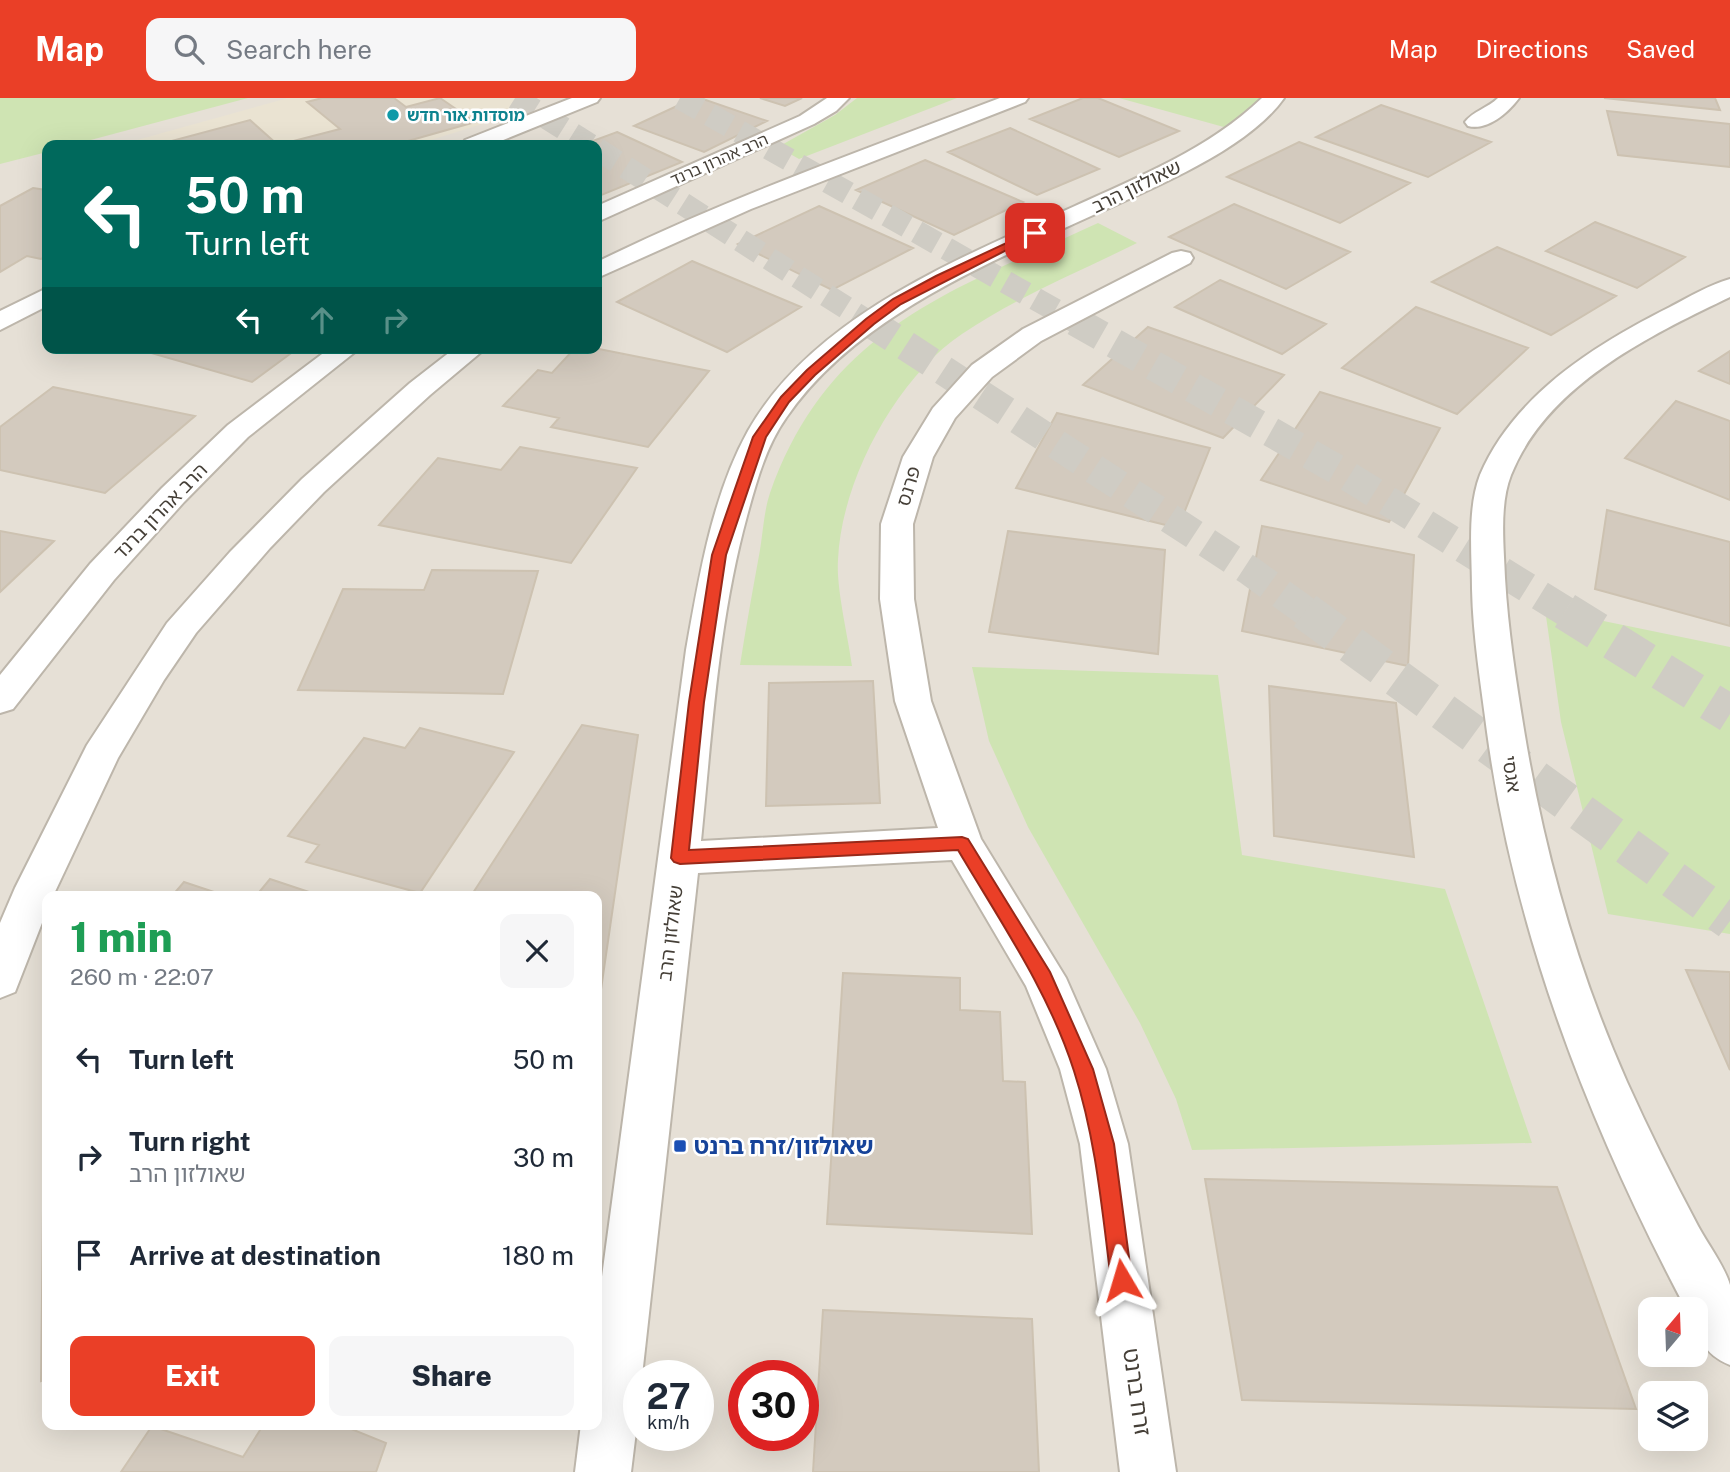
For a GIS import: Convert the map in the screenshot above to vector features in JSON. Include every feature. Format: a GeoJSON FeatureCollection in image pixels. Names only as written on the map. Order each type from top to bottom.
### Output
{"type":"FeatureCollection","features":[{"type":"Feature","properties":{"kind":"street"},"geometry":{"type":"LineString","coordinates":[[485,140],[590,98]]}},
{"type":"Feature","properties":{"kind":"street","name":"הרב אהרון ברנד"},"geometry":{"type":"LineString","coordinates":[[602,213],[807,120],[830,107],[839,98]]}},
{"type":"Feature","properties":{"kind":"street"},"geometry":{"type":"LineString","coordinates":[[602,268],[657,241],[743,204],[1018,98]]}},
{"type":"Feature","properties":{"kind":"street","name":"שאולזון הרב"},"geometry":{"type":"LineString","coordinates":[[603,1472],[697,702],[719,555],[760,437],[785,400],[825,358],[897,302],[988,255],[1171,170],[1212,148],[1274,98]]}},
{"type":"Feature","properties":{"kind":"street"},"geometry":{"type":"LineString","coordinates":[[1475,122],[1498,110],[1509,98]]}},
{"type":"Feature","properties":{"kind":"street","name":"פרנס"},"geometry":{"type":"LineString","coordinates":[[962,843],[913,701],[897,599],[897,524],[918,457],[943,414],[982,371],[1032,335],[1181,258]]}},
{"type":"Feature","properties":{"kind":"street","name":"אגסי"},"geometry":{"type":"LineString","coordinates":[[1730,287],[1618,345],[1563,387],[1518,435],[1495,477],[1488,549],[1489,629],[1518,813],[1554,946],[1606,1087],[1682,1253],[1730,1338]]}},
{"type":"Feature","properties":{"kind":"street"},"geometry":{"type":"LineString","coordinates":[[0,322],[42,299]]}},
{"type":"Feature","properties":{"kind":"street","name":"הרב אהרון ברנד"},"geometry":{"type":"LineString","coordinates":[[0,700],[102,572],[173,495],[238,431],[339,354]]}},
{"type":"Feature","properties":{"kind":"street"},"geometry":{"type":"LineString","coordinates":[[0,979],[19,925],[76,801],[132,703],[181,629],[276,520],[359,442],[466,354]]}},
{"type":"Feature","properties":{"kind":"street"},"geometry":{"type":"LineString","coordinates":[[680,858],[962,843]]}},
{"type":"Feature","properties":{"kind":"street","name":"זרח ברנט"},"geometry":{"type":"LineString","coordinates":[[962,843],[1044,978],[1083,1069],[1104,1144],[1148,1472]]}},
{"type":"Feature","properties":{"kind":"shaded area"},"geometry":{"type":"Polygon","coordinates":[[[236,98],[1730,98],[1730,1472],[0,1472],[0,157],[42,146],[42,354],[602,354],[602,140],[68,140],[236,98]]]}},
{"type":"Feature","properties":{"kind":"shaded area"},"geometry":{"type":"Polygon","coordinates":[[[288,98],[541,98],[514,114],[431,140],[137,140],[288,98]]]}},
{"type":"Feature","properties":{"kind":"green space"},"geometry":{"type":"Polygon","coordinates":[[[0,98],[248,98],[91,140],[42,140],[42,153],[0,164],[0,98]]]}},
{"type":"Feature","properties":{"kind":"green space"},"geometry":{"type":"Polygon","coordinates":[[[857,98],[957,98],[799,159],[778,147],[835,115],[857,98]]]}},
{"type":"Feature","properties":{"kind":"green space"},"geometry":{"type":"Polygon","coordinates":[[[1119,98],[1261,98],[1231,129],[1119,98]]]}},
{"type":"Feature","properties":{"kind":"green space"},"geometry":{"type":"Polygon","coordinates":[[[1098,223],[1137,243],[1026,297],[962,334],[938,353],[915,377],[876,434],[861,465],[841,529],[838,560],[840,598],[852,666],[740,665],[770,493],[795,437],[826,390],[861,353],[901,321],[993,271],[1098,223]]]}},
{"type":"Feature","properties":{"kind":"green space"},"geometry":{"type":"Polygon","coordinates":[[[1545,609],[1730,647],[1730,934],[1608,914],[1561,722],[1545,609]]]}},
{"type":"Feature","properties":{"kind":"green space"},"geometry":{"type":"Polygon","coordinates":[[[972,667],[1218,675],[1242,855],[1445,889],[1532,1143],[1192,1150],[1176,1099],[1140,1023],[1028,827],[989,741],[972,667]]]}},
{"type":"Feature","properties":{"kind":"building","name":"מוסדות אור חדש"},"geometry":{"type":"Polygon","coordinates":[[[322,98],[394,98],[406,107],[440,98],[475,122],[412,140],[297,140],[340,129],[307,102],[322,98]]]}},
{"type":"Feature","properties":{"kind":"building"},"geometry":{"type":"Polygon","coordinates":[[[694,98],[767,121],[704,152],[634,126],[694,98]]]}},
{"type":"Feature","properties":{"kind":"building"},"geometry":{"type":"Polygon","coordinates":[[[760,98],[802,98],[785,106],[760,98]]]}},
{"type":"Feature","properties":{"kind":"building"},"geometry":{"type":"Polygon","coordinates":[[[1083,98],[1098,98],[1179,131],[1119,157],[1030,119],[1083,98]]]}},
{"type":"Feature","properties":{"kind":"building"},"geometry":{"type":"Polygon","coordinates":[[[1604,98],[1715,98],[1720,110],[1604,98]]]}},
{"type":"Feature","properties":{"kind":"building"},"geometry":{"type":"Polygon","coordinates":[[[1381,105],[1491,142],[1428,177],[1316,137],[1381,105]]]}},
{"type":"Feature","properties":{"kind":"building"},"geometry":{"type":"Polygon","coordinates":[[[1607,111],[1730,124],[1730,167],[1618,155],[1607,111]]]}},
{"type":"Feature","properties":{"kind":"building"},"geometry":{"type":"Polygon","coordinates":[[[250,120],[272,140],[175,140],[250,120]]]}},
{"type":"Feature","properties":{"kind":"building"},"geometry":{"type":"Polygon","coordinates":[[[1010,128],[1099,169],[1037,195],[948,152],[1010,128]]]}},
{"type":"Feature","properties":{"kind":"building"},"geometry":{"type":"Polygon","coordinates":[[[617,132],[682,162],[602,195],[602,140],[595,140],[617,132]]]}},
{"type":"Feature","properties":{"kind":"building"},"geometry":{"type":"Polygon","coordinates":[[[1299,142],[1410,183],[1340,223],[1227,177],[1299,142]]]}},
{"type":"Feature","properties":{"kind":"building"},"geometry":{"type":"Polygon","coordinates":[[[925,160],[1023,202],[954,235],[856,190],[925,160]]]}},
{"type":"Feature","properties":{"kind":"building"},"geometry":{"type":"Polygon","coordinates":[[[33,188],[42,189],[42,258],[27,256],[0,272],[0,206],[33,188]]]}},
{"type":"Feature","properties":{"kind":"building"},"geometry":{"type":"Polygon","coordinates":[[[1234,204],[1350,252],[1286,289],[1169,237],[1234,204]]]}},
{"type":"Feature","properties":{"kind":"building"},"geometry":{"type":"Polygon","coordinates":[[[819,206],[913,248],[832,290],[738,244],[819,206]]]}},
{"type":"Feature","properties":{"kind":"building"},"geometry":{"type":"Polygon","coordinates":[[[1595,222],[1685,257],[1637,288],[1546,251],[1595,222]]]}},
{"type":"Feature","properties":{"kind":"building"},"geometry":{"type":"Polygon","coordinates":[[[1497,247],[1616,296],[1551,335],[1432,282],[1497,247]]]}},
{"type":"Feature","properties":{"kind":"building"},"geometry":{"type":"Polygon","coordinates":[[[692,261],[801,307],[727,352],[617,302],[692,261]]]}},
{"type":"Feature","properties":{"kind":"building"},"geometry":{"type":"Polygon","coordinates":[[[1220,280],[1326,324],[1282,354],[1175,307],[1220,280]]]}},
{"type":"Feature","properties":{"kind":"building"},"geometry":{"type":"Polygon","coordinates":[[[1416,307],[1528,348],[1457,414],[1342,368],[1416,307]]]}},
{"type":"Feature","properties":{"kind":"building"},"geometry":{"type":"Polygon","coordinates":[[[1148,327],[1284,375],[1223,438],[1083,385],[1148,327]]]}},
{"type":"Feature","properties":{"kind":"building"},"geometry":{"type":"Polygon","coordinates":[[[602,350],[709,371],[648,447],[551,427],[559,418],[503,406],[538,370],[552,373],[569,354],[602,354],[602,350]]]}},
{"type":"Feature","properties":{"kind":"building"},"geometry":{"type":"Polygon","coordinates":[[[1730,351],[1730,384],[1699,371],[1730,351]]]}},
{"type":"Feature","properties":{"kind":"building"},"geometry":{"type":"Polygon","coordinates":[[[155,354],[290,354],[252,382],[155,354]]]}},
{"type":"Feature","properties":{"kind":"building"},"geometry":{"type":"Polygon","coordinates":[[[53,387],[195,416],[105,493],[0,470],[0,427],[53,387]]]}},
{"type":"Feature","properties":{"kind":"building"},"geometry":{"type":"Polygon","coordinates":[[[1320,392],[1440,428],[1389,522],[1261,480],[1320,392]]]}},
{"type":"Feature","properties":{"kind":"building"},"geometry":{"type":"Polygon","coordinates":[[[1676,401],[1730,421],[1730,500],[1625,458],[1676,401]]]}},
{"type":"Feature","properties":{"kind":"building"},"geometry":{"type":"Polygon","coordinates":[[[1057,413],[1210,448],[1178,528],[1016,488],[1057,413]]]}},
{"type":"Feature","properties":{"kind":"building"},"geometry":{"type":"Polygon","coordinates":[[[520,447],[637,468],[571,563],[379,525],[438,458],[501,470],[520,447]]]}},
{"type":"Feature","properties":{"kind":"building"},"geometry":{"type":"Polygon","coordinates":[[[1607,510],[1730,542],[1730,626],[1595,589],[1607,510]]]}},
{"type":"Feature","properties":{"kind":"building"},"geometry":{"type":"Polygon","coordinates":[[[1262,526],[1414,555],[1408,666],[1242,631],[1262,526]]]}},
{"type":"Feature","properties":{"kind":"building"},"geometry":{"type":"Polygon","coordinates":[[[0,531],[54,541],[0,592],[0,531]]]}},
{"type":"Feature","properties":{"kind":"building"},"geometry":{"type":"Polygon","coordinates":[[[1008,531],[1165,550],[1158,654],[989,632],[1008,531]]]}},
{"type":"Feature","properties":{"kind":"building"},"geometry":{"type":"Polygon","coordinates":[[[432,570],[538,571],[503,694],[298,690],[343,589],[424,590],[432,570]]]}},
{"type":"Feature","properties":{"kind":"building"},"geometry":{"type":"Polygon","coordinates":[[[873,681],[880,803],[766,806],[769,683],[873,681]]]}},
{"type":"Feature","properties":{"kind":"building"},"geometry":{"type":"Polygon","coordinates":[[[1269,686],[1396,703],[1414,857],[1274,836],[1269,686]]]}},
{"type":"Feature","properties":{"kind":"building"},"geometry":{"type":"Polygon","coordinates":[[[582,725],[638,735],[602,982],[602,891],[474,891],[582,725]]]}},
{"type":"Feature","properties":{"kind":"building"},"geometry":{"type":"Polygon","coordinates":[[[420,728],[514,752],[421,891],[413,891],[306,862],[319,845],[288,836],[364,738],[405,748],[420,728]]]}},
{"type":"Feature","properties":{"kind":"building"},"geometry":{"type":"Polygon","coordinates":[[[270,879],[306,891],[260,891],[270,879]]]}},
{"type":"Feature","properties":{"kind":"building"},"geometry":{"type":"Polygon","coordinates":[[[184,882],[211,891],[176,891],[184,882]]]}},
{"type":"Feature","properties":{"kind":"building"},"geometry":{"type":"Polygon","coordinates":[[[1686,970],[1730,972],[1730,1070],[1686,970]]]}},
{"type":"Feature","properties":{"kind":"building"},"geometry":{"type":"Polygon","coordinates":[[[843,973],[960,978],[960,1010],[1000,1012],[1003,1081],[1025,1082],[1032,1234],[827,1224],[843,973]]]}},
{"type":"Feature","properties":{"kind":"building"},"geometry":{"type":"Polygon","coordinates":[[[1205,1179],[1557,1187],[1636,1409],[1242,1400],[1205,1179]]]}},
{"type":"Feature","properties":{"kind":"building"},"geometry":{"type":"Polygon","coordinates":[[[42,1296],[42,1381],[41,1381],[42,1296]]]}},
{"type":"Feature","properties":{"kind":"building"},"geometry":{"type":"Polygon","coordinates":[[[823,1310],[1032,1319],[1039,1472],[813,1472],[814,1451],[819,1451],[819,1375],[823,1310]]]}},
{"type":"Feature","properties":{"kind":"building"},"geometry":{"type":"Polygon","coordinates":[[[149,1430],[164,1430],[243,1457],[260,1430],[354,1430],[386,1443],[376,1472],[121,1472],[149,1430]]]}},
{"type":"Feature","properties":{"kind":"tunnel"},"geometry":{"type":"LineString","coordinates":[[515,98],[582,140]]}},
{"type":"Feature","properties":{"kind":"tunnel"},"geometry":{"type":"LineString","coordinates":[[680,98],[1078,323]]}},
{"type":"Feature","properties":{"kind":"tunnel"},"geometry":{"type":"LineString","coordinates":[[602,152],[870,323]]}},
{"type":"Feature","properties":{"kind":"tunnel"},"geometry":{"type":"LineString","coordinates":[[868,321],[1250,571],[1308,613]]}},
{"type":"Feature","properties":{"kind":"tunnel"},"geometry":{"type":"LineString","coordinates":[[1075,321],[1338,470],[1568,613]]}},
{"type":"Feature","properties":{"kind":"tunnel"},"geometry":{"type":"LineString","coordinates":[[1305,611],[1730,921]]}},
{"type":"Feature","properties":{"kind":"tunnel"},"geometry":{"type":"LineString","coordinates":[[1565,611],[1730,714]]}},
{"type":"Feature","properties":{"kind":"place","name":"מוסדות אור חדש"},"geometry":{"type":"Point","coordinates":[393,115]}},
{"type":"Feature","properties":{"kind":"place","name":"שאולזון/זרח ברנט"},"geometry":{"type":"Point","coordinates":[680,1146]}},
{"type":"Feature","properties":{"kind":"route"},"geometry":{"type":"LineString","coordinates":[[1035,233],[940,279],[897,302],[870,321],[811,372],[785,400],[760,437],[741,483],[719,555],[697,702],[680,858],[962,843],[1044,978],[1083,1069],[1104,1144],[1122,1280]]}}]}
